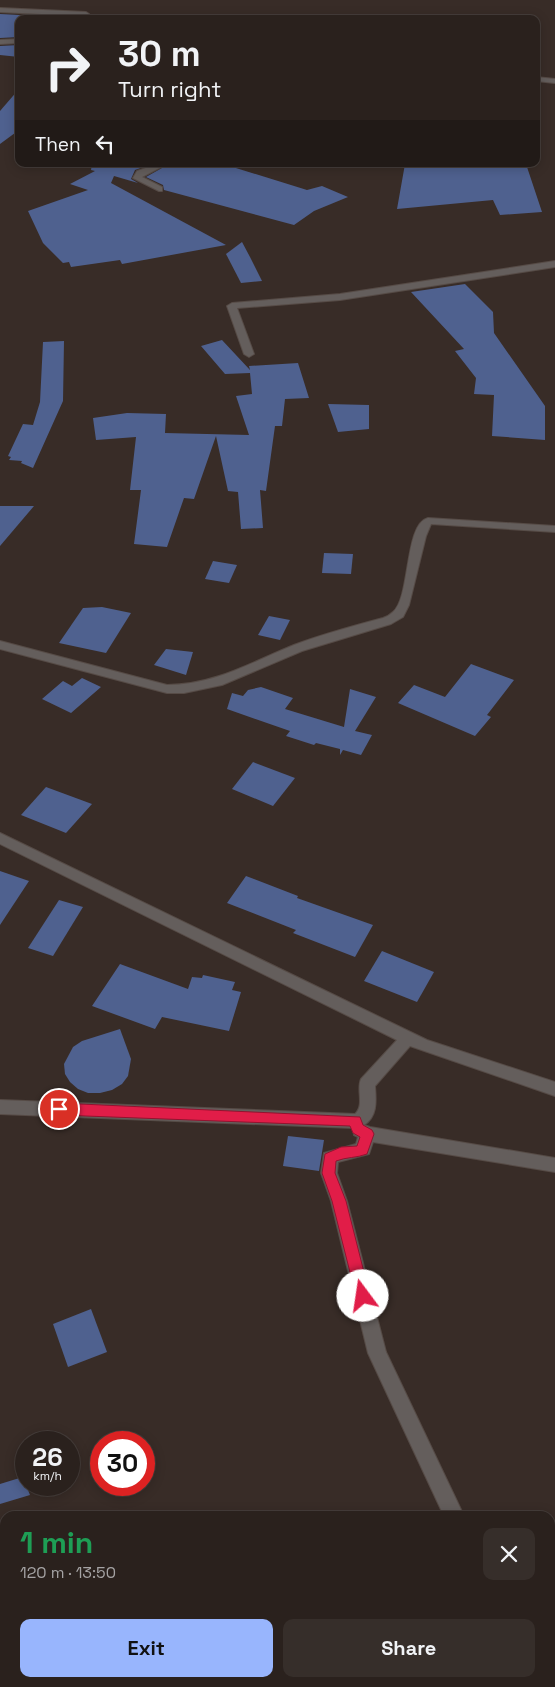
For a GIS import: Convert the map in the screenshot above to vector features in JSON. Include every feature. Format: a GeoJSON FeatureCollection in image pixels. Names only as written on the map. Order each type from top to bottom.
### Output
{"type":"FeatureCollection","features":[{"type":"Feature","properties":{"kind":"street"},"geometry":{"type":"LineString","coordinates":[[81,5],[84,15]]}},
{"type":"Feature","properties":{"kind":"street"},"geometry":{"type":"LineString","coordinates":[[0,10],[60,15]]}},
{"type":"Feature","properties":{"kind":"street"},"geometry":{"type":"LineString","coordinates":[[0,42],[15,42]]}},
{"type":"Feature","properties":{"kind":"street"},"geometry":{"type":"LineString","coordinates":[[540,79],[555,81]]}},
{"type":"Feature","properties":{"kind":"street"},"geometry":{"type":"LineString","coordinates":[[155,167],[140,173],[137,178],[158,189]]}},
{"type":"Feature","properties":{"kind":"street"},"geometry":{"type":"LineString","coordinates":[[249,354],[232,306],[340,297],[555,264]]}},
{"type":"Feature","properties":{"kind":"street"},"geometry":{"type":"LineString","coordinates":[[0,644],[167,689],[190,690],[209,685],[300,648],[387,620],[399,614],[418,550],[420,530],[428,521],[555,529]]}},
{"type":"Feature","properties":{"kind":"street"},"geometry":{"type":"LineString","coordinates":[[0,838],[422,1045],[555,1089]]}},
{"type":"Feature","properties":{"kind":"street"},"geometry":{"type":"LineString","coordinates":[[408,1038],[367,1084],[367,1114],[361,1128],[363,1149],[355,1152],[341,1152],[330,1158],[329,1173],[339,1201],[377,1353],[452,1511]]}},
{"type":"Feature","properties":{"kind":"street"},"geometry":{"type":"LineString","coordinates":[[0,1107],[361,1128],[555,1165]]}},
{"type":"Feature","properties":{"kind":"building"},"geometry":{"type":"Polygon","coordinates":[[[0,14],[19,15],[15,15],[15,37],[0,38],[0,14]]]}},
{"type":"Feature","properties":{"kind":"building"},"geometry":{"type":"Polygon","coordinates":[[[15,45],[15,57],[0,55],[0,46],[15,45]]]}},
{"type":"Feature","properties":{"kind":"building"},"geometry":{"type":"Polygon","coordinates":[[[15,94],[15,133],[0,144],[0,111],[15,94]]]}},
{"type":"Feature","properties":{"kind":"building"},"geometry":{"type":"Polygon","coordinates":[[[92,167],[144,167],[135,170],[131,179],[138,183],[114,176],[111,183],[226,245],[122,264],[120,260],[71,267],[69,262],[63,263],[43,243],[28,211],[88,190],[70,184],[95,171],[91,170],[92,167]]]}},
{"type":"Feature","properties":{"kind":"building"},"geometry":{"type":"Polygon","coordinates":[[[164,167],[233,167],[307,190],[322,186],[348,197],[314,211],[294,225],[164,190],[163,185],[146,177],[164,167]]]}},
{"type":"Feature","properties":{"kind":"building"},"geometry":{"type":"Polygon","coordinates":[[[404,167],[527,167],[542,212],[500,215],[493,200],[397,209],[404,167]]]}},
{"type":"Feature","properties":{"kind":"building"},"geometry":{"type":"Polygon","coordinates":[[[242,242],[262,281],[241,283],[226,254],[242,242]]]}},
{"type":"Feature","properties":{"kind":"building"},"geometry":{"type":"Polygon","coordinates":[[[465,284],[493,312],[494,333],[545,406],[545,440],[492,436],[494,395],[474,394],[476,378],[455,351],[464,349],[411,292],[465,284]]]}},
{"type":"Feature","properties":{"kind":"building"},"geometry":{"type":"Polygon","coordinates":[[[222,340],[250,370],[249,366],[298,363],[309,398],[285,399],[282,426],[275,426],[266,491],[260,490],[263,528],[241,529],[238,492],[228,491],[216,436],[194,499],[184,498],[167,547],[134,544],[141,490],[130,490],[136,437],[96,440],[93,418],[127,413],[166,414],[165,433],[249,435],[236,396],[252,394],[250,373],[225,374],[201,346],[222,340]]]}},
{"type":"Feature","properties":{"kind":"building"},"geometry":{"type":"Polygon","coordinates":[[[64,341],[63,401],[33,468],[21,463],[22,461],[9,460],[11,457],[8,456],[23,424],[33,425],[40,402],[43,342],[64,341]]]}},
{"type":"Feature","properties":{"kind":"building"},"geometry":{"type":"Polygon","coordinates":[[[328,404],[369,405],[369,429],[338,432],[328,404]]]}},
{"type":"Feature","properties":{"kind":"building"},"geometry":{"type":"Polygon","coordinates":[[[0,506],[34,506],[0,546],[0,506]]]}},
{"type":"Feature","properties":{"kind":"building"},"geometry":{"type":"Polygon","coordinates":[[[324,553],[353,554],[351,574],[322,573],[324,553]]]}},
{"type":"Feature","properties":{"kind":"building"},"geometry":{"type":"Polygon","coordinates":[[[213,561],[237,565],[229,583],[205,579],[213,561]]]}},
{"type":"Feature","properties":{"kind":"building"},"geometry":{"type":"Polygon","coordinates":[[[102,607],[131,613],[106,653],[59,643],[83,608],[102,607]]]}},
{"type":"Feature","properties":{"kind":"building"},"geometry":{"type":"Polygon","coordinates":[[[269,616],[290,620],[280,640],[258,635],[269,616]]]}},
{"type":"Feature","properties":{"kind":"building"},"geometry":{"type":"Polygon","coordinates":[[[166,649],[193,652],[186,675],[154,665],[166,649]]]}},
{"type":"Feature","properties":{"kind":"building"},"geometry":{"type":"Polygon","coordinates":[[[471,664],[514,680],[487,715],[491,717],[475,736],[398,703],[414,685],[445,697],[471,664]]]}},
{"type":"Feature","properties":{"kind":"building"},"geometry":{"type":"Polygon","coordinates":[[[82,678],[101,687],[71,713],[42,699],[63,681],[72,686],[82,678]]]}},
{"type":"Feature","properties":{"kind":"building"},"geometry":{"type":"Polygon","coordinates":[[[261,687],[293,698],[285,709],[344,727],[350,689],[376,697],[355,731],[372,735],[361,755],[343,750],[340,755],[340,749],[316,743],[314,745],[286,736],[290,731],[227,709],[232,693],[243,696],[248,690],[261,687]]]}},
{"type":"Feature","properties":{"kind":"building"},"geometry":{"type":"Polygon","coordinates":[[[253,762],[295,778],[273,806],[232,789],[253,762]]]}},
{"type":"Feature","properties":{"kind":"building"},"geometry":{"type":"Polygon","coordinates":[[[46,787],[92,804],[66,833],[21,815],[46,787]]]}},
{"type":"Feature","properties":{"kind":"building"},"geometry":{"type":"Polygon","coordinates":[[[0,871],[29,881],[0,925],[0,871]]]}},
{"type":"Feature","properties":{"kind":"building"},"geometry":{"type":"Polygon","coordinates":[[[246,876],[298,896],[297,898],[373,925],[355,957],[293,933],[296,930],[227,903],[246,876]]]}},
{"type":"Feature","properties":{"kind":"building"},"geometry":{"type":"Polygon","coordinates":[[[59,900],[83,907],[53,956],[28,948],[59,900]]]}},
{"type":"Feature","properties":{"kind":"building"},"geometry":{"type":"Polygon","coordinates":[[[382,951],[434,972],[417,1002],[364,981],[382,951]]]}},
{"type":"Feature","properties":{"kind":"building"},"geometry":{"type":"Polygon","coordinates":[[[120,964],[188,989],[192,977],[202,978],[203,975],[235,982],[232,990],[241,992],[229,1031],[162,1017],[155,1029],[92,1006],[120,964]]]}},
{"type":"Feature","properties":{"kind":"building"},"geometry":{"type":"Polygon","coordinates":[[[120,1029],[131,1059],[128,1076],[122,1084],[112,1090],[88,1093],[78,1089],[65,1074],[64,1064],[73,1047],[82,1041],[120,1029]]]}},
{"type":"Feature","properties":{"kind":"building"},"geometry":{"type":"Polygon","coordinates":[[[288,1136],[324,1140],[319,1171],[283,1166],[288,1136]]]}},
{"type":"Feature","properties":{"kind":"building"},"geometry":{"type":"Polygon","coordinates":[[[91,1309],[107,1352],[68,1367],[53,1324],[91,1309]]]}},
{"type":"Feature","properties":{"kind":"building"},"geometry":{"type":"Polygon","coordinates":[[[15,1479],[15,1496],[27,1496],[0,1504],[0,1484],[15,1479]]]}},
{"type":"Feature","properties":{"kind":"route"},"geometry":{"type":"LineString","coordinates":[[59,1109],[356,1121],[357,1128],[367,1134],[363,1149],[355,1152],[341,1152],[330,1158],[329,1173],[339,1201],[363,1296]]}}]}
